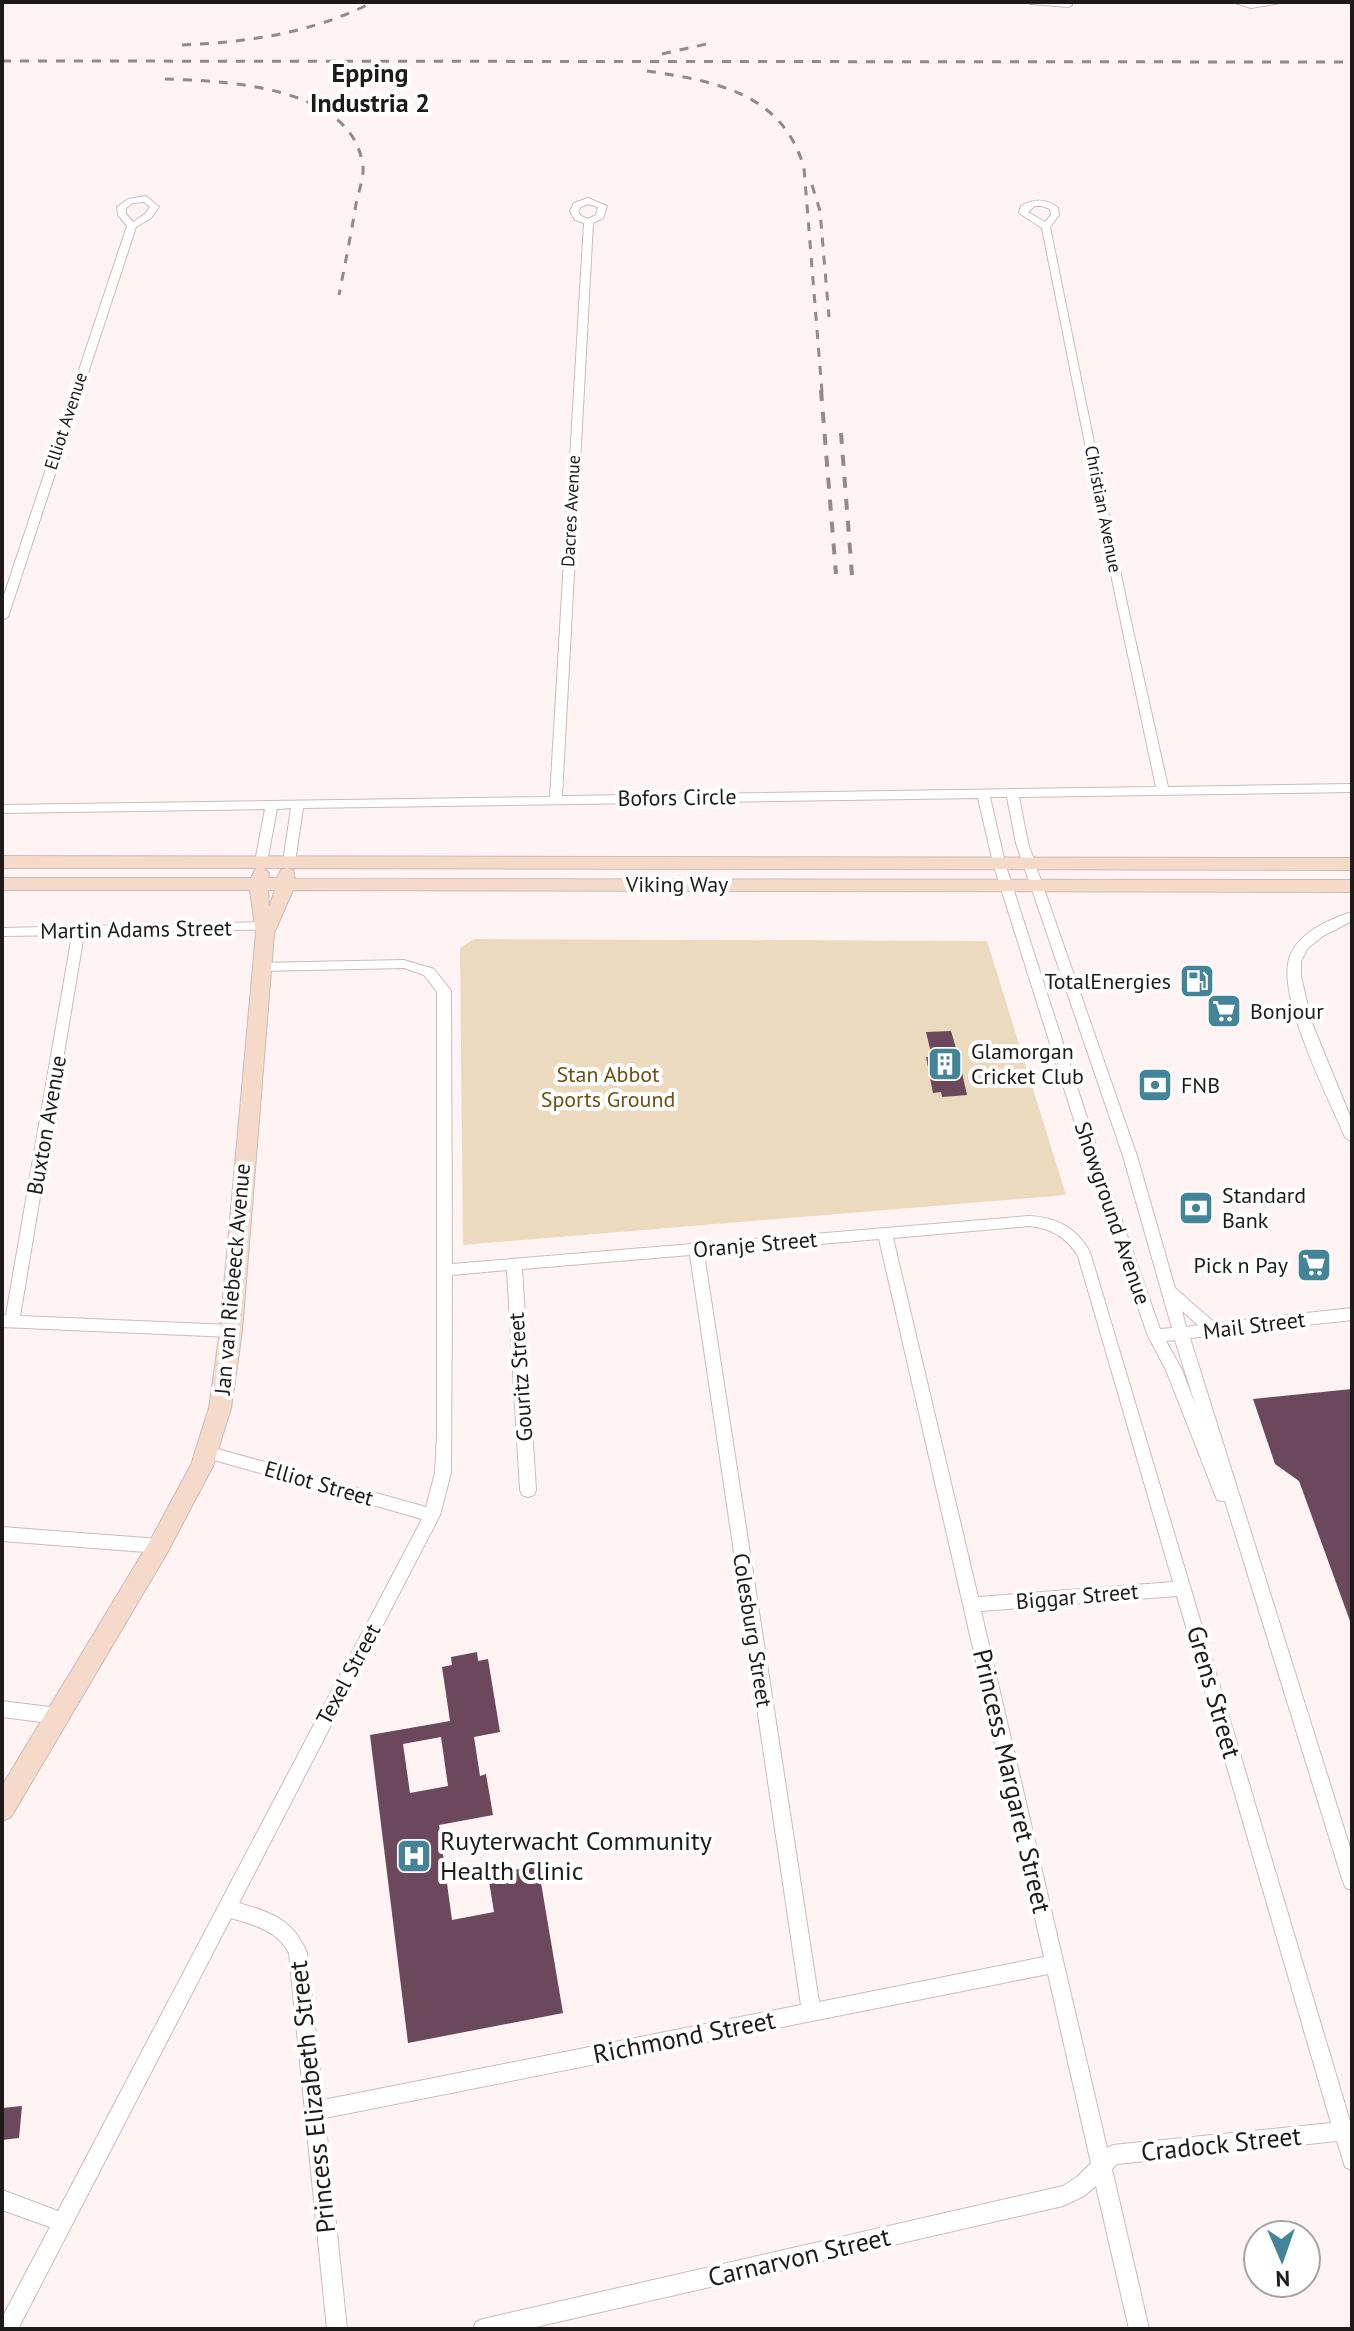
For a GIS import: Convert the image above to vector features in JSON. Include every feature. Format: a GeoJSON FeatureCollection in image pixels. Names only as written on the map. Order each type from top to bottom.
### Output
{"type":"FeatureCollection","features":[{"type":"Feature","properties":{"kind":"main road","name":"Viking Way"},"geometry":{"type":"LineString","coordinates":[[2,862],[1352,864]]}},
{"type":"Feature","properties":{"kind":"main road","name":"Jan van Riebeeck Avenue"},"geometry":{"type":"LineString","coordinates":[[2,1809],[159,1546],[207,1452],[223,1392],[231,1331],[265,928],[258,884],[261,862]]}},
{"type":"Feature","properties":{"kind":"main road","name":"Jan van Riebeeck Avenue"},"geometry":{"type":"LineString","coordinates":[[265,928],[286,884],[289,862]]}},
{"type":"Feature","properties":{"kind":"main road","name":"Viking Way"},"geometry":{"type":"LineString","coordinates":[[2,884],[1352,886]]}},
{"type":"Feature","properties":{"kind":"street"},"geometry":{"type":"LineString","coordinates":[[1031,2],[1061,7],[1068,5],[1068,2]]}},
{"type":"Feature","properties":{"kind":"street"},"geometry":{"type":"LineString","coordinates":[[1236,2],[1251,6],[1283,2]]}},
{"type":"Feature","properties":{"kind":"street","name":"Dacres Avenue"},"geometry":{"type":"LineString","coordinates":[[556,799],[589,222]]}},
{"type":"Feature","properties":{"kind":"street","name":"Elliot Avenue"},"geometry":{"type":"LineString","coordinates":[[2,617],[132,226]]}},
{"type":"Feature","properties":{"kind":"street","name":"Christian Avenue"},"geometry":{"type":"LineString","coordinates":[[1046,227],[1163,790]]}},
{"type":"Feature","properties":{"kind":"street","name":"Bofors Circle"},"geometry":{"type":"LineString","coordinates":[[2,809],[1352,788]]}},
{"type":"Feature","properties":{"kind":"street","name":"Showground Avenue"},"geometry":{"type":"LineString","coordinates":[[983,793],[999,863],[1093,1158],[1155,1336],[1174,1370],[1229,1510],[1241,1531]]}},
{"type":"Feature","properties":{"kind":"street","name":"Showground Avenue"},"geometry":{"type":"LineString","coordinates":[[1012,793],[1030,862],[1130,1156],[1241,1531],[1352,1882]]}},
{"type":"Feature","properties":{"kind":"street","name":"Jan van Riebeeck Avenue"},"geometry":{"type":"LineString","coordinates":[[289,862],[298,804]]}},
{"type":"Feature","properties":{"kind":"street","name":"Jan van Riebeeck Avenue"},"geometry":{"type":"LineString","coordinates":[[261,862],[272,805]]}},
{"type":"Feature","properties":{"kind":"street"},"geometry":{"type":"LineString","coordinates":[[229,806],[251,814],[267,833]]}},
{"type":"Feature","properties":{"kind":"street"},"geometry":{"type":"LineString","coordinates":[[1352,916],[1327,927],[1300,951],[1293,976],[1300,1008],[1352,1137]]}},
{"type":"Feature","properties":{"kind":"street","name":"Martin Adams Street"},"geometry":{"type":"LineString","coordinates":[[2,932],[265,928]]}},
{"type":"Feature","properties":{"kind":"street","name":"Buxton Avenue"},"geometry":{"type":"LineString","coordinates":[[7,1321],[79,929]]}},
{"type":"Feature","properties":{"kind":"street","name":"Texel Street"},"geometry":{"type":"LineString","coordinates":[[7,2329],[432,1515],[440,1488],[444,1454],[445,997],[439,981],[421,968],[399,964],[260,967]]}},
{"type":"Feature","properties":{"kind":"street","name":"Oranje Street"},"geometry":{"type":"LineString","coordinates":[[445,1270],[1029,1221],[1064,1231]]}},
{"type":"Feature","properties":{"kind":"street","name":"Grens Street"},"geometry":{"type":"LineString","coordinates":[[1064,1231],[1077,1241],[1085,1256],[1352,2160]]}},
{"type":"Feature","properties":{"kind":"street","name":"Princess Margaret Street"},"geometry":{"type":"LineString","coordinates":[[885,1233],[1139,2329]]}},
{"type":"Feature","properties":{"kind":"street","name":"Colesburg Street"},"geometry":{"type":"LineString","coordinates":[[696,1249],[811,2011]]}},
{"type":"Feature","properties":{"kind":"street","name":"Gouritz Street"},"geometry":{"type":"LineString","coordinates":[[514,1265],[528,1490]]}},
{"type":"Feature","properties":{"kind":"street"},"geometry":{"type":"LineString","coordinates":[[1167,1288],[1213,1330]]}},
{"type":"Feature","properties":{"kind":"street","name":"Mail Street"},"geometry":{"type":"LineString","coordinates":[[1155,1336],[1352,1314]]}},
{"type":"Feature","properties":{"kind":"street"},"geometry":{"type":"LineString","coordinates":[[7,1321],[231,1331]]}},
{"type":"Feature","properties":{"kind":"street","name":"Elliot Street"},"geometry":{"type":"LineString","coordinates":[[207,1452],[432,1515]]}},
{"type":"Feature","properties":{"kind":"street"},"geometry":{"type":"LineString","coordinates":[[2,1534],[159,1546]]}},
{"type":"Feature","properties":{"kind":"street","name":"Biggar Street"},"geometry":{"type":"LineString","coordinates":[[972,1605],[1183,1588]]}},
{"type":"Feature","properties":{"kind":"street"},"geometry":{"type":"LineString","coordinates":[[2,1709],[58,1716]]}},
{"type":"Feature","properties":{"kind":"street","name":"Princess Elizabeth Street"},"geometry":{"type":"LineString","coordinates":[[226,1908],[278,1927],[295,1942],[337,2329]]}},
{"type":"Feature","properties":{"kind":"street","name":"Richmond Street"},"geometry":{"type":"LineString","coordinates":[[314,2111],[1054,1964]]}},
{"type":"Feature","properties":{"kind":"street","name":"Cradock Street"},"geometry":{"type":"LineString","coordinates":[[1102,2164],[1113,2155],[1343,2131]]}},
{"type":"Feature","properties":{"kind":"street","name":"Carnarvon Street"},"geometry":{"type":"LineString","coordinates":[[483,2329],[1063,2196],[1082,2188],[1102,2164]]}},
{"type":"Feature","properties":{"kind":"street"},"geometry":{"type":"LineString","coordinates":[[2,2200],[62,2222]]}},
{"type":"Feature","properties":{"kind":"green space","name":"Stan Abbot Sports Ground"},"geometry":{"type":"Polygon","coordinates":[[[474,939],[987,941],[1066,1195],[463,1245],[460,948],[474,939]]]}},
{"type":"Feature","properties":{"kind":"building","name":"Glamorgan Cricket Club"},"geometry":{"type":"Polygon","coordinates":[[[951,1031],[967,1095],[942,1097],[941,1092],[933,1093],[926,1057],[932,1057],[926,1032],[951,1031]]]}},
{"type":"Feature","properties":{"kind":"building"},"geometry":{"type":"Polygon","coordinates":[[[1352,1389],[1350,1621],[1299,1481],[1275,1464],[1253,1399],[1352,1389]]]}},
{"type":"Feature","properties":{"kind":"building","name":"Ruyterwacht Community Health Clinic"},"geometry":{"type":"Polygon","coordinates":[[[477,1652],[478,1661],[488,1659],[500,1732],[474,1737],[480,1776],[486,1774],[493,1815],[439,1825],[452,1920],[494,1912],[488,1875],[538,1865],[563,2013],[408,2043],[370,1735],[450,1721],[442,1667],[452,1665],[451,1657],[477,1652]],[[441,1737],[403,1744],[410,1793],[448,1786],[441,1737]]]}},
{"type":"Feature","properties":{"kind":"building"},"geometry":{"type":"Polygon","coordinates":[[[22,2106],[19,2138],[2,2140],[2,2108],[22,2106]]]}},
{"type":"Feature","properties":{"kind":"railway"},"geometry":{"type":"LineString","coordinates":[[182,45],[280,34],[327,21],[373,2]]}},
{"type":"Feature","properties":{"kind":"railway"},"geometry":{"type":"LineString","coordinates":[[662,54],[711,43]]}},
{"type":"Feature","properties":{"kind":"railway"},"geometry":{"type":"LineString","coordinates":[[2,61],[1352,62]]}},
{"type":"Feature","properties":{"kind":"railway"},"geometry":{"type":"LineString","coordinates":[[647,71],[697,80],[743,95],[763,107],[780,123],[794,143],[804,168],[822,392]]}},
{"type":"Feature","properties":{"kind":"railway"},"geometry":{"type":"LineString","coordinates":[[165,79],[221,82],[284,93],[313,104],[337,119],[354,140],[363,171],[339,295]]}},
{"type":"Feature","properties":{"kind":"railway"},"geometry":{"type":"LineString","coordinates":[[812,185],[820,211],[829,317]]}},
{"type":"Feature","properties":{"kind":"railway"},"geometry":{"type":"LineString","coordinates":[[821,390],[836,574]]}},
{"type":"Feature","properties":{"kind":"railway"},"geometry":{"type":"LineString","coordinates":[[841,433],[852,575]]}},
{"type":"Feature","properties":{"kind":"place","name":"TotalEnergies"},"geometry":{"type":"Point","coordinates":[1197,981]}},
{"type":"Feature","properties":{"kind":"place","name":"Bonjour"},"geometry":{"type":"Point","coordinates":[1224,1011]}},
{"type":"Feature","properties":{"kind":"place","name":"Glamorgan Cricket Club"},"geometry":{"type":"Point","coordinates":[945,1064]}},
{"type":"Feature","properties":{"kind":"place","name":"FNB"},"geometry":{"type":"Point","coordinates":[1155,1085]}},
{"type":"Feature","properties":{"kind":"place","name":"Standard Bank"},"geometry":{"type":"Point","coordinates":[1196,1208]}},
{"type":"Feature","properties":{"kind":"place","name":"Pick n Pay"},"geometry":{"type":"Point","coordinates":[1314,1265]}},
{"type":"Feature","properties":{"kind":"place","name":"Ruyterwacht Community Health Clinic"},"geometry":{"type":"Point","coordinates":[414,1856]}},
{"type":"Feature","properties":{"kind":"district","name":"Epping Industria 2"},"geometry":{"type":"Point","coordinates":[370,88]}}]}
